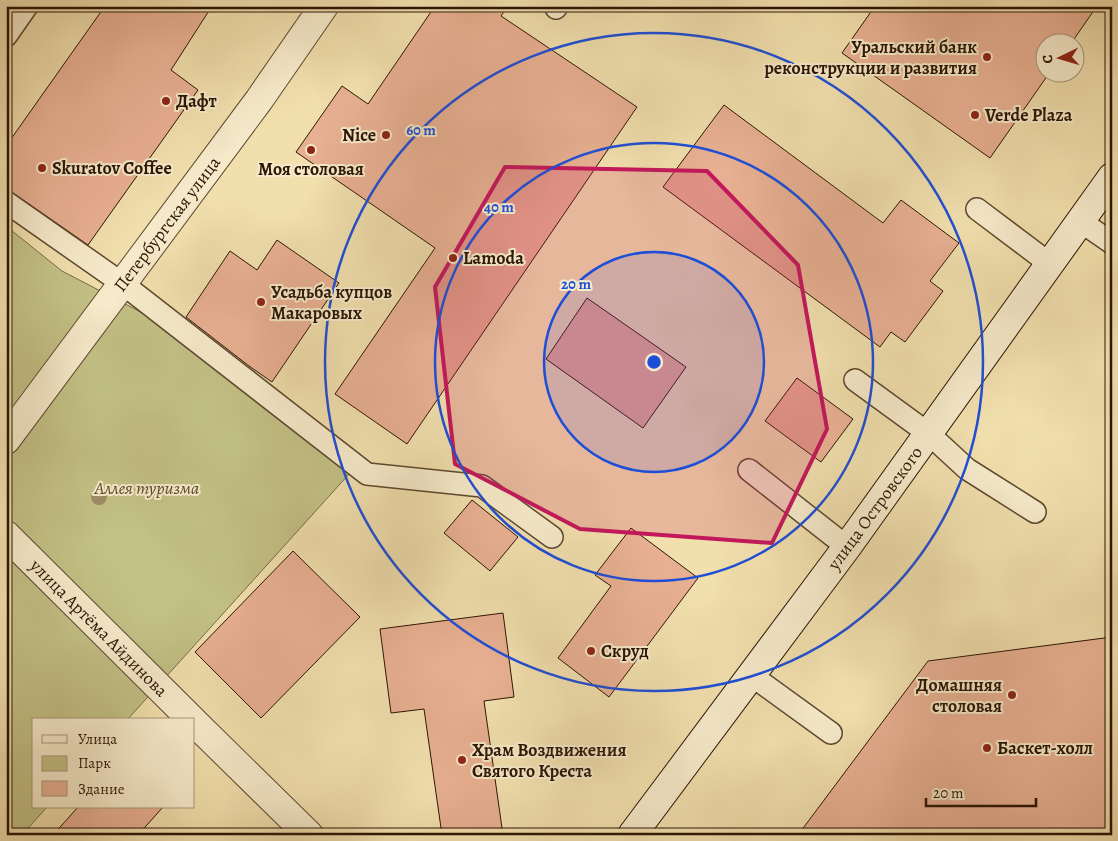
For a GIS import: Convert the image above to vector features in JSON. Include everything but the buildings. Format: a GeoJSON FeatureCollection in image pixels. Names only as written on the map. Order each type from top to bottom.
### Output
{"type":"FeatureCollection","features":[{"type":"Feature","properties":{"kind":"street","name":"Петербургская улица"},"geometry":{"type":"LineString","coordinates":[[6,440],[259,100],[324,6]]}},
{"type":"Feature","properties":{"kind":"street","name":"улица Островского"},"geometry":{"type":"LineString","coordinates":[[632,835],[847,548],[1112,178]]}},
{"type":"Feature","properties":{"kind":"street","name":"улица Артёма Айдинова"},"geometry":{"type":"LineString","coordinates":[[6,535],[190,718]]}},
{"type":"Feature","properties":{"kind":"street","name":"улица Артёма Айдинова"},"geometry":{"type":"LineString","coordinates":[[195,723],[309,835]]}},
{"type":"Feature","properties":{"kind":"lane"},"geometry":{"type":"LineString","coordinates":[[6,36],[27,6]]}},
{"type":"Feature","properties":{"kind":"lane"},"geometry":{"type":"LineString","coordinates":[[6,202],[123,284],[368,474],[482,486],[552,537]]}},
{"type":"Feature","properties":{"kind":"lane"},"geometry":{"type":"LineString","coordinates":[[977,209],[1050,264]]}},
{"type":"Feature","properties":{"kind":"lane"},"geometry":{"type":"LineString","coordinates":[[1080,221],[1112,243]]}},
{"type":"Feature","properties":{"kind":"lane"},"geometry":{"type":"LineString","coordinates":[[856,380],[929,434],[967,469],[1035,512]]}},
{"type":"Feature","properties":{"kind":"lane"},"geometry":{"type":"LineString","coordinates":[[749,470],[847,548]]}},
{"type":"Feature","properties":{"kind":"lane"},"geometry":{"type":"LineString","coordinates":[[751,675],[831,733]]}},
{"type":"Feature","properties":{"kind":"highlighted area"},"geometry":{"type":"Polygon","coordinates":[[[505,167],[707,171],[798,265],[827,429],[772,543],[580,529],[455,464],[435,287],[505,167]]]}},
{"type":"Feature","properties":{"kind":"green space","name":"Аллея туризма"},"geometry":{"type":"Polygon","coordinates":[[[6,226],[62,271],[179,332],[350,473],[129,718],[32,718],[32,808],[46,808],[22,835],[6,835],[6,226]]]}},
{"type":"Feature","properties":{"kind":"place","name":"Уральский банк реконструкции и развития"},"geometry":{"type":"Point","coordinates":[987,57]}},
{"type":"Feature","properties":{"kind":"place","name":"Дафт"},"geometry":{"type":"Point","coordinates":[166,101]}},
{"type":"Feature","properties":{"kind":"place","name":"Verde Plaza"},"geometry":{"type":"Point","coordinates":[975,115]}},
{"type":"Feature","properties":{"kind":"place","name":"Nice"},"geometry":{"type":"Point","coordinates":[386,135]}},
{"type":"Feature","properties":{"kind":"place","name":"Моя столовая"},"geometry":{"type":"Point","coordinates":[311,150]}},
{"type":"Feature","properties":{"kind":"place","name":"Skuratov Coffee"},"geometry":{"type":"Point","coordinates":[42,168]}},
{"type":"Feature","properties":{"kind":"place","name":"Lamoda"},"geometry":{"type":"Point","coordinates":[453,258]}},
{"type":"Feature","properties":{"kind":"place","name":"Усадьба купцов Макаровых"},"geometry":{"type":"Point","coordinates":[261,302]}},
{"type":"Feature","properties":{"kind":"place","name":"Скруд"},"geometry":{"type":"Point","coordinates":[591,651]}},
{"type":"Feature","properties":{"kind":"place","name":"Домашняя столовая"},"geometry":{"type":"Point","coordinates":[1012,695]}},
{"type":"Feature","properties":{"kind":"place","name":"Баскет-холл"},"geometry":{"type":"Point","coordinates":[987,748]}},
{"type":"Feature","properties":{"kind":"place","name":"Храм Воздвижения Святого Креста"},"geometry":{"type":"Point","coordinates":[462,760]}}]}
